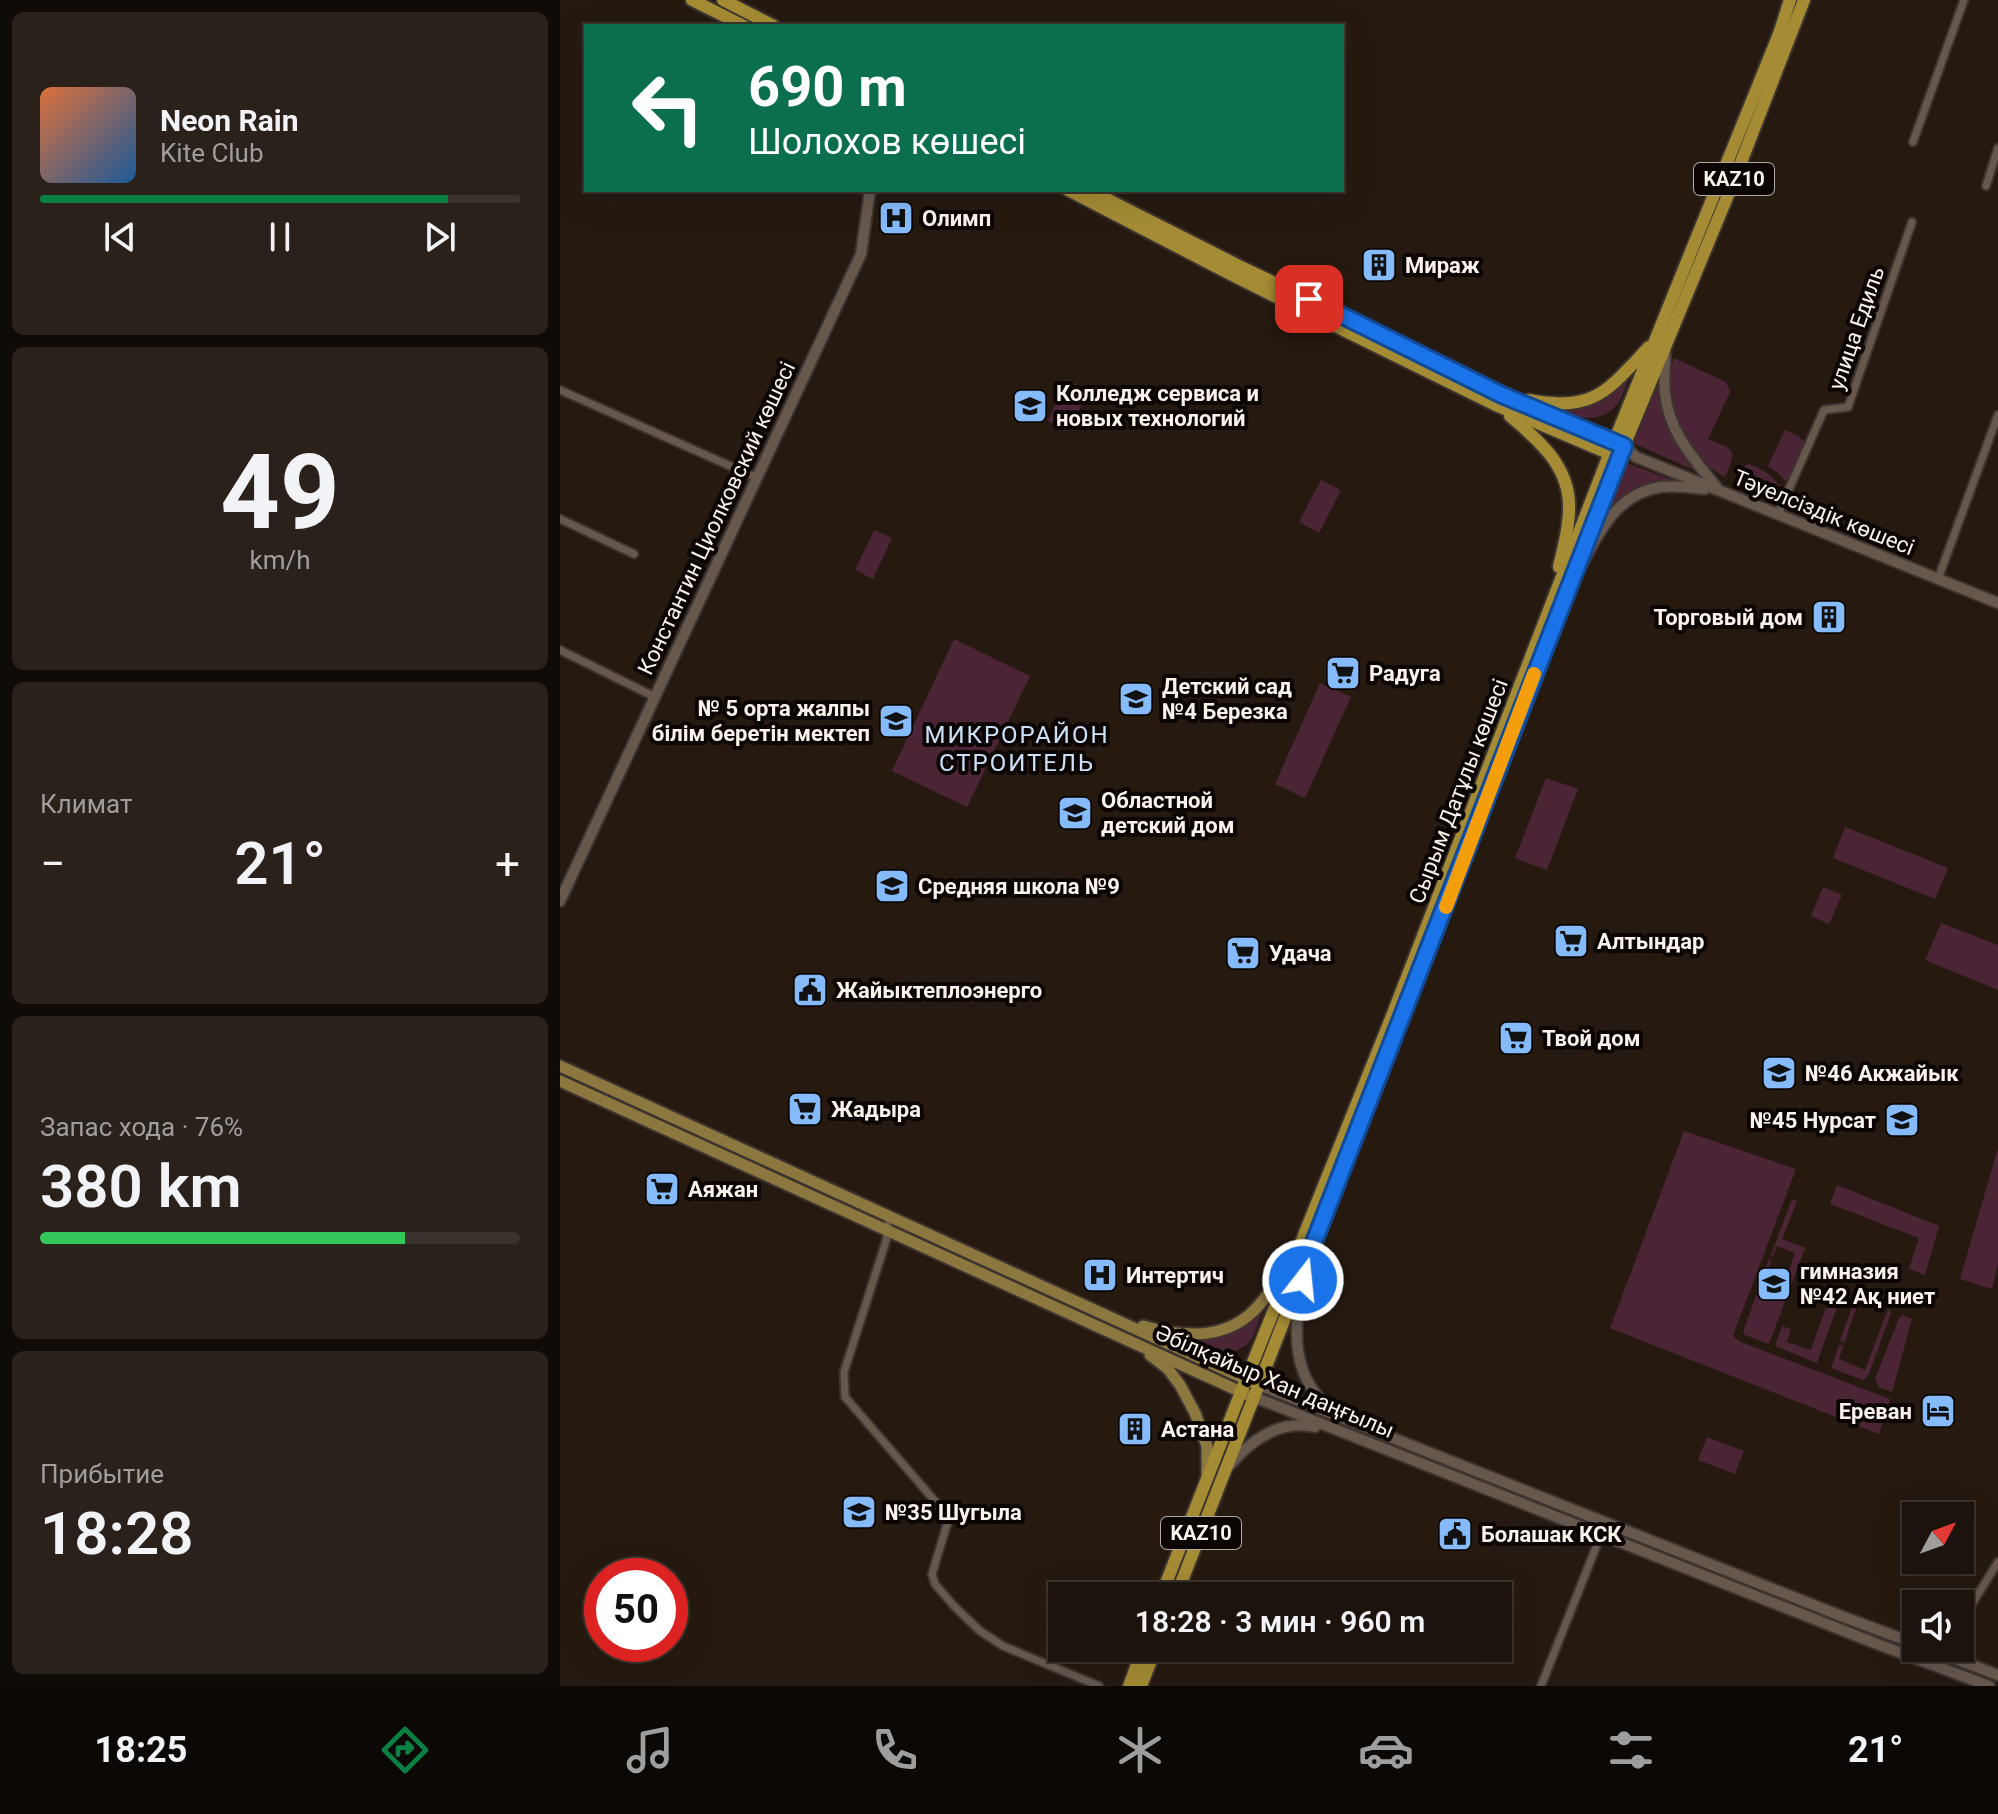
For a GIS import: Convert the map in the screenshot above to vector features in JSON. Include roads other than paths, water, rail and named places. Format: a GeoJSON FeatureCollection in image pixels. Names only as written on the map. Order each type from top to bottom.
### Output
{"type":"FeatureCollection","features":[{"type":"Feature","properties":{"kind":"highway"},"geometry":{"type":"LineString","coordinates":[[692,0],[740,24]]}},
{"type":"Feature","properties":{"kind":"highway"},"geometry":{"type":"LineString","coordinates":[[723,0],[770,24]]}},
{"type":"Feature","properties":{"kind":"highway","name":"Сырым Датұлы көшесі"},"geometry":{"type":"LineString","coordinates":[[1167,1582],[1207,1480],[1250,1388],[1392,1016],[1660,344],[1790,0]]}},
{"type":"Feature","properties":{"kind":"highway","name":"Сырым Датұлы көшесі"},"geometry":{"type":"LineString","coordinates":[[1660,344],[1733,183],[1804,0]]}},
{"type":"Feature","properties":{"kind":"highway"},"geometry":{"type":"LineString","coordinates":[[1072,192],[1415,365],[1617,450]]}},
{"type":"Feature","properties":{"kind":"highway"},"geometry":{"type":"LineString","coordinates":[[1093,192],[1439,363],[1500,400],[1556,461],[1562,472],[1569,512],[1560,596]]}},
{"type":"Feature","properties":{"kind":"highway"},"geometry":{"type":"LineString","coordinates":[[1500,400],[1565,405],[1589,399],[1611,386],[1660,344]]}},
{"type":"Feature","properties":{"kind":"highway","name":"Сырым Датұлы көшесі"},"geometry":{"type":"LineString","coordinates":[[1181,1582],[1225,1471],[1250,1388]]}},
{"type":"Feature","properties":{"kind":"highway"},"geometry":{"type":"LineString","coordinates":[[1129,1686],[1138,1662]]}},
{"type":"Feature","properties":{"kind":"highway"},"geometry":{"type":"LineString","coordinates":[[1141,1686],[1150,1662]]}},
{"type":"Feature","properties":{"kind":"main road","name":"Константин Циолковский көшесі"},"geometry":{"type":"LineString","coordinates":[[560,901],[861,254],[870,192]]}},
{"type":"Feature","properties":{"kind":"main road"},"geometry":{"type":"LineString","coordinates":[[1660,344],[1671,423],[1684,446],[1719,491]]}},
{"type":"Feature","properties":{"kind":"main road","name":"Тәуелсіздік көшесі"},"geometry":{"type":"LineString","coordinates":[[1617,450],[1998,603]]}},
{"type":"Feature","properties":{"kind":"main road"},"geometry":{"type":"LineString","coordinates":[[1560,596],[1604,524],[1618,507],[1630,499],[1658,487],[1719,491]]}},
{"type":"Feature","properties":{"kind":"main road","name":"Әбілқайыр Хан даңғылы"},"geometry":{"type":"LineString","coordinates":[[560,1066],[1107,1316],[1344,1433],[1989,1686]]}},
{"type":"Feature","properties":{"kind":"main road","name":"Әбілқайыр Хан даңғылы"},"geometry":{"type":"LineString","coordinates":[[560,1081],[1137,1345],[1349,1421],[1902,1638]]}},
{"type":"Feature","properties":{"kind":"main road"},"geometry":{"type":"LineString","coordinates":[[1107,1316],[1151,1329],[1192,1336],[1225,1329],[1252,1312],[1301,1258]]}},
{"type":"Feature","properties":{"kind":"main road"},"geometry":{"type":"LineString","coordinates":[[1301,1258],[1296,1338],[1299,1357],[1309,1386],[1349,1421]]}},
{"type":"Feature","properties":{"kind":"main road"},"geometry":{"type":"LineString","coordinates":[[1137,1345],[1168,1369],[1195,1413],[1207,1446],[1207,1480]]}},
{"type":"Feature","properties":{"kind":"main road"},"geometry":{"type":"LineString","coordinates":[[1225,1471],[1255,1441],[1284,1425],[1309,1425],[1344,1433]]}},
{"type":"Feature","properties":{"kind":"main road"},"geometry":{"type":"LineString","coordinates":[[1970,1662],[1998,1675]]}},
{"type":"Feature","properties":{"kind":"street"},"geometry":{"type":"LineString","coordinates":[[1913,142],[1964,0]]}},
{"type":"Feature","properties":{"kind":"street"},"geometry":{"type":"LineString","coordinates":[[1986,186],[1998,148]]}},
{"type":"Feature","properties":{"kind":"street","name":"улица Едиль"},"geometry":{"type":"LineString","coordinates":[[1778,514],[1824,410],[1848,407],[1912,222]]}},
{"type":"Feature","properties":{"kind":"street"},"geometry":{"type":"LineString","coordinates":[[560,390],[757,478]]}},
{"type":"Feature","properties":{"kind":"street"},"geometry":{"type":"LineString","coordinates":[[1938,579],[1998,415]]}},
{"type":"Feature","properties":{"kind":"street"},"geometry":{"type":"LineString","coordinates":[[560,519],[634,554]]}},
{"type":"Feature","properties":{"kind":"street"},"geometry":{"type":"LineString","coordinates":[[560,650],[655,697]]}},
{"type":"Feature","properties":{"kind":"street"},"geometry":{"type":"LineString","coordinates":[[889,1216],[886,1241],[844,1372],[845,1397],[947,1515],[948,1521],[932,1574],[935,1584],[980,1631],[1003,1646],[1099,1686]]}},
{"type":"Feature","properties":{"kind":"street"},"geometry":{"type":"LineString","coordinates":[[1541,1686],[1606,1522]]}},
{"type":"Feature","properties":{"kind":"street"},"geometry":{"type":"LineString","coordinates":[[1974,1601],[1998,1562]]}},
{"type":"Feature","properties":{"kind":"street"},"geometry":{"type":"LineString","coordinates":[[1943,1668],[1944,1662]]}},
{"type":"Feature","properties":{"kind":"place","name":"Олимп"},"geometry":{"type":"Point","coordinates":[896,218]}},
{"type":"Feature","properties":{"kind":"place","name":"Мираж"},"geometry":{"type":"Point","coordinates":[1379,265]}},
{"type":"Feature","properties":{"kind":"place","name":"Колледж сервиса и новых технологий"},"geometry":{"type":"Point","coordinates":[1030,406]}},
{"type":"Feature","properties":{"kind":"place","name":"Торговый дом"},"geometry":{"type":"Point","coordinates":[1829,617]}},
{"type":"Feature","properties":{"kind":"place","name":"Радуга"},"geometry":{"type":"Point","coordinates":[1343,673]}},
{"type":"Feature","properties":{"kind":"place","name":"Детский сад №4 Березка"},"geometry":{"type":"Point","coordinates":[1136,699]}},
{"type":"Feature","properties":{"kind":"place","name":"№ 5 орта жалпы білім беретін мектеп"},"geometry":{"type":"Point","coordinates":[896,721]}},
{"type":"Feature","properties":{"kind":"place","name":"Областной детский дом"},"geometry":{"type":"Point","coordinates":[1075,813]}},
{"type":"Feature","properties":{"kind":"place","name":"Средняя школа №9"},"geometry":{"type":"Point","coordinates":[892,886]}},
{"type":"Feature","properties":{"kind":"place","name":"Алтындар"},"geometry":{"type":"Point","coordinates":[1571,941]}},
{"type":"Feature","properties":{"kind":"place","name":"Удача"},"geometry":{"type":"Point","coordinates":[1243,953]}},
{"type":"Feature","properties":{"kind":"place","name":"Жайыктеплоэнерго"},"geometry":{"type":"Point","coordinates":[810,990]}},
{"type":"Feature","properties":{"kind":"place","name":"Твой дом"},"geometry":{"type":"Point","coordinates":[1516,1038]}},
{"type":"Feature","properties":{"kind":"place","name":"№46 Акжайык"},"geometry":{"type":"Point","coordinates":[1779,1073]}},
{"type":"Feature","properties":{"kind":"place","name":"Жадыра"},"geometry":{"type":"Point","coordinates":[805,1109]}},
{"type":"Feature","properties":{"kind":"place","name":"№45 Нурсат"},"geometry":{"type":"Point","coordinates":[1902,1120]}},
{"type":"Feature","properties":{"kind":"place","name":"Аяжан"},"geometry":{"type":"Point","coordinates":[662,1189]}},
{"type":"Feature","properties":{"kind":"place","name":"Интертич"},"geometry":{"type":"Point","coordinates":[1100,1275]}},
{"type":"Feature","properties":{"kind":"place","name":"гимназия №42 Ақ ниет"},"geometry":{"type":"Point","coordinates":[1774,1284]}},
{"type":"Feature","properties":{"kind":"place","name":"Ереван"},"geometry":{"type":"Point","coordinates":[1938,1411]}},
{"type":"Feature","properties":{"kind":"place","name":"Астана"},"geometry":{"type":"Point","coordinates":[1135,1429]}},
{"type":"Feature","properties":{"kind":"place","name":"№35 Шугыла"},"geometry":{"type":"Point","coordinates":[859,1512]}},
{"type":"Feature","properties":{"kind":"place","name":"Болашак КСК"},"geometry":{"type":"Point","coordinates":[1455,1534]}},
{"type":"Feature","properties":{"kind":"district","name":"МИКРОРАЙОН СТРОИТЕЛЬ"},"geometry":{"type":"Point","coordinates":[1017,749]}}]}
